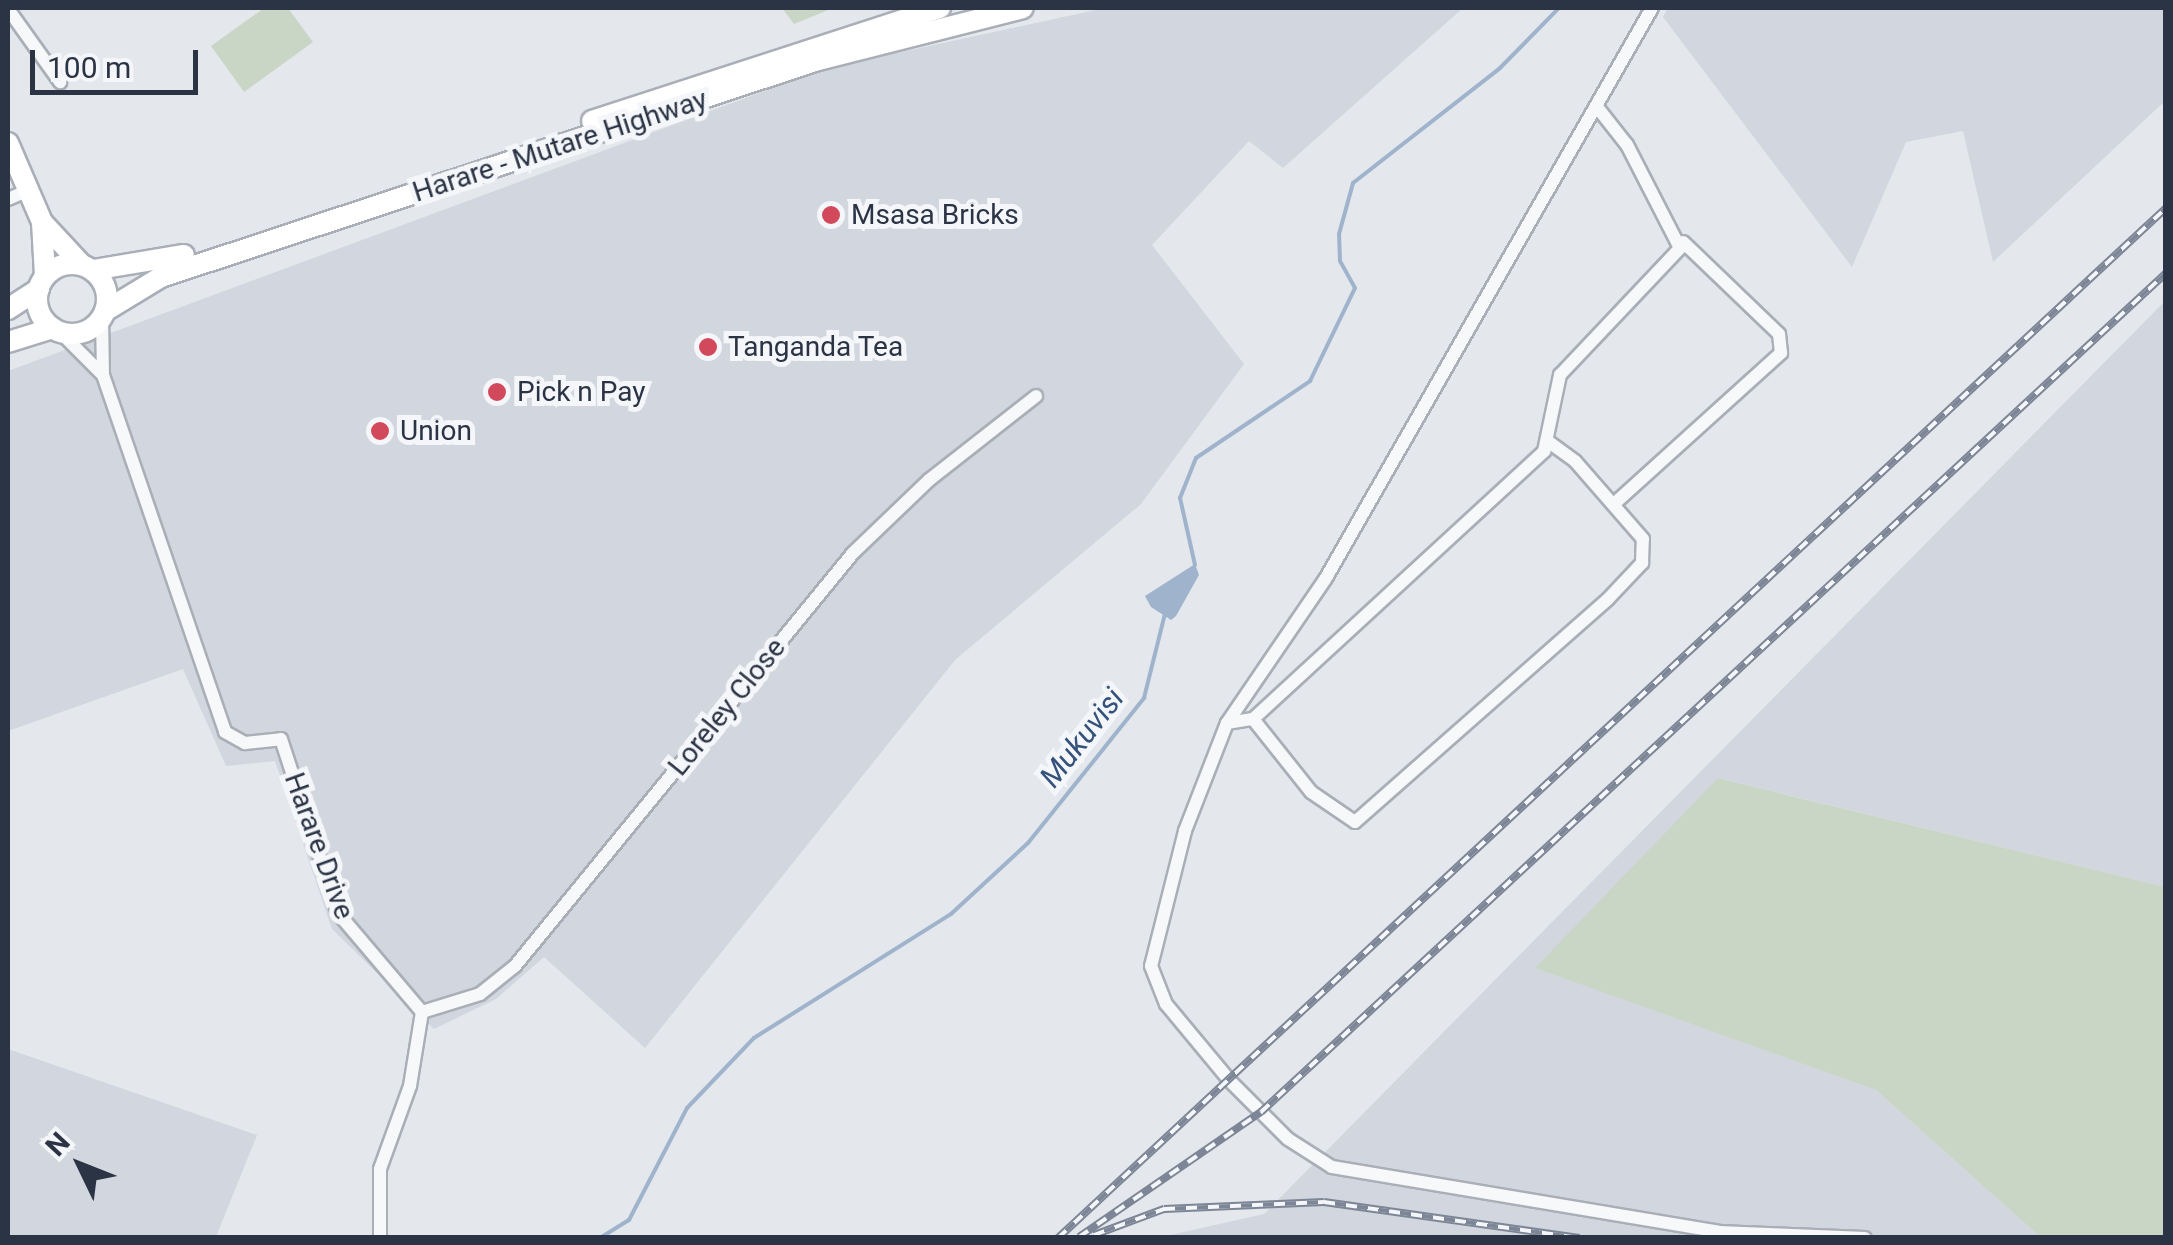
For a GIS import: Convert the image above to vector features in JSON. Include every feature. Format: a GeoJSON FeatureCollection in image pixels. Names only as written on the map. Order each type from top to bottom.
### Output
{"type":"FeatureCollection","features":[{"type":"Feature","properties":{"kind":"main road","name":"Harare - Mutare Highway"},"geometry":{"type":"LineString","coordinates":[[88,268],[160,263],[940,8]]}},
{"type":"Feature","properties":{"kind":"main road","name":"Harare - Mutare Highway"},"geometry":{"type":"LineString","coordinates":[[104,314],[161,277],[860,46],[1024,8]]}},
{"type":"Feature","properties":{"kind":"main road"},"geometry":{"type":"LineString","coordinates":[[8,143],[17,195],[104,284],[104,314],[84,332],[56,330],[8,342]]}},
{"type":"Feature","properties":{"kind":"main road"},"geometry":{"type":"LineString","coordinates":[[42,222],[40,311],[56,330]]}},
{"type":"Feature","properties":{"kind":"main road"},"geometry":{"type":"LineString","coordinates":[[8,309],[65,264],[88,268]]}},
{"type":"Feature","properties":{"kind":"street"},"geometry":{"type":"LineString","coordinates":[[1652,8],[1326,578],[1227,723],[1186,831],[1152,966],[1166,1004],[1288,1139],[1358,1176],[1719,1232],[1865,1238]]}},
{"type":"Feature","properties":{"kind":"street"},"geometry":{"type":"LineString","coordinates":[[8,9],[60,82]]}},
{"type":"Feature","properties":{"kind":"street"},"geometry":{"type":"LineString","coordinates":[[1597,107],[1682,242],[1779,334],[1781,354],[1614,503]]}},
{"type":"Feature","properties":{"kind":"street"},"geometry":{"type":"LineString","coordinates":[[1227,723],[1253,719],[1549,442],[1550,398],[1560,374],[1682,242]]}},
{"type":"Feature","properties":{"kind":"street","name":"Harare Drive"},"geometry":{"type":"LineString","coordinates":[[104,314],[103,374],[225,732],[245,743],[281,739],[338,913],[422,1012]]}},
{"type":"Feature","properties":{"kind":"street","name":"Harare Drive"},"geometry":{"type":"LineString","coordinates":[[56,330],[103,374]]}},
{"type":"Feature","properties":{"kind":"street","name":"Loreley Close"},"geometry":{"type":"LineString","coordinates":[[422,1012],[480,994],[516,966],[853,553],[917,490],[1036,396]]}},
{"type":"Feature","properties":{"kind":"street"},"geometry":{"type":"LineString","coordinates":[[1253,719],[1312,792],[1343,819],[1362,820],[1635,572],[1646,553],[1643,540],[1614,503],[1549,442]]}},
{"type":"Feature","properties":{"kind":"street"},"geometry":{"type":"LineString","coordinates":[[380,1238],[380,1169],[414,1072],[422,1012]]}},
{"type":"Feature","properties":{"kind":"shaded area"},"geometry":{"type":"Polygon","coordinates":[[[1105,8],[1463,8],[1283,168],[1249,141],[1152,245],[1244,364],[1141,504],[955,660],[645,1048],[544,957],[496,999],[434,1029],[332,929],[275,761],[226,766],[183,669],[8,731],[8,371],[827,68],[1105,8]]]}},
{"type":"Feature","properties":{"kind":"shaded area"},"geometry":{"type":"Polygon","coordinates":[[[1668,8],[2165,8],[2165,101],[1993,262],[1963,131],[1906,142],[1852,267],[1663,17],[1668,8]]]}},
{"type":"Feature","properties":{"kind":"shaded area"},"geometry":{"type":"Polygon","coordinates":[[[2165,301],[2165,887],[1719,778],[1536,968],[1876,1090],[2040,1237],[1157,1238],[1264,1214],[2165,301]]]}},
{"type":"Feature","properties":{"kind":"shaded area"},"geometry":{"type":"Polygon","coordinates":[[[8,1049],[257,1135],[216,1237],[8,1237],[8,1049]]]}},
{"type":"Feature","properties":{"kind":"green space"},"geometry":{"type":"Polygon","coordinates":[[[264,8],[288,8],[313,42],[244,92],[211,46],[264,8]]]}},
{"type":"Feature","properties":{"kind":"green space"},"geometry":{"type":"Polygon","coordinates":[[[782,8],[833,8],[794,24],[782,8]]]}},
{"type":"Feature","properties":{"kind":"green space"},"geometry":{"type":"Polygon","coordinates":[[[1718,778],[2165,887],[2165,1237],[2040,1237],[1876,1090],[1535,968],[1718,778]]]}},
{"type":"Feature","properties":{"kind":"water"},"geometry":{"type":"Polygon","coordinates":[[[1195,564],[1199,575],[1176,616],[1171,620],[1151,607],[1145,596],[1195,564]]]}},
{"type":"Feature","properties":{"kind":"waterway","name":"Mukuvisi"},"geometry":{"type":"LineString","coordinates":[[1195,565],[1180,498],[1196,458],[1310,381],[1355,288],[1340,261],[1339,234],[1353,183],[1499,69],[1559,8]]}},
{"type":"Feature","properties":{"kind":"waterway","name":"Mukuvisi"},"geometry":{"type":"LineString","coordinates":[[600,1238],[629,1220],[687,1108],[754,1038],[951,914],[1028,843],[1144,698],[1165,614]]}},
{"type":"Feature","properties":{"kind":"railway"},"geometry":{"type":"LineString","coordinates":[[1058,1238],[2166,208]]}},
{"type":"Feature","properties":{"kind":"railway"},"geometry":{"type":"LineString","coordinates":[[1079,1237],[1261,1112],[2166,273]]}},
{"type":"Feature","properties":{"kind":"railway"},"geometry":{"type":"LineString","coordinates":[[1094,1235],[1164,1209],[1324,1202],[1579,1238]]}},
{"type":"Feature","properties":{"kind":"place","name":"Msasa Bricks"},"geometry":{"type":"Point","coordinates":[831,215]}},
{"type":"Feature","properties":{"kind":"place","name":"Tanganda Tea"},"geometry":{"type":"Point","coordinates":[708,347]}},
{"type":"Feature","properties":{"kind":"place","name":"Pick n Pay"},"geometry":{"type":"Point","coordinates":[497,392]}},
{"type":"Feature","properties":{"kind":"place","name":"Union"},"geometry":{"type":"Point","coordinates":[380,431]}}]}
